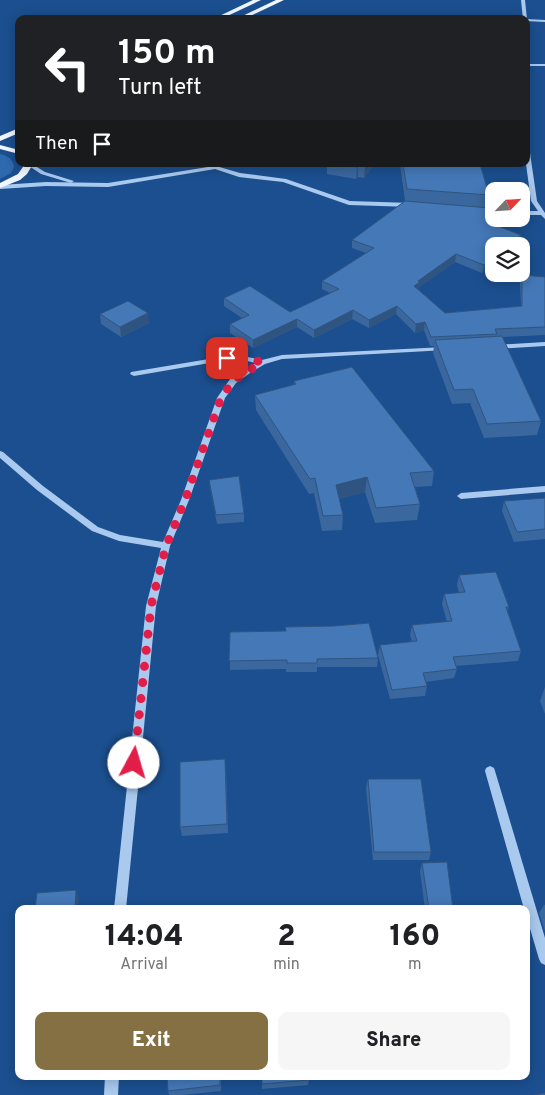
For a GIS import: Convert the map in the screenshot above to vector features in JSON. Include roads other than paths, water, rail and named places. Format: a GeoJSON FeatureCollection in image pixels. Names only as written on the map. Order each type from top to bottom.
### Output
{"type":"FeatureCollection","features":[{"type":"Feature","properties":{"kind":"main road"},"geometry":{"type":"LineString","coordinates":[[225,15],[258,0]]}},
{"type":"Feature","properties":{"kind":"main road"},"geometry":{"type":"LineString","coordinates":[[248,15],[281,0]]}},
{"type":"Feature","properties":{"kind":"main road"},"geometry":{"type":"LineString","coordinates":[[0,139],[15,132]]}},
{"type":"Feature","properties":{"kind":"main road"},"geometry":{"type":"LineString","coordinates":[[0,146],[15,151]]}},
{"type":"Feature","properties":{"kind":"main road"},"geometry":{"type":"LineString","coordinates":[[0,187],[20,176],[28,167]]}},
{"type":"Feature","properties":{"kind":"street"},"geometry":{"type":"LineString","coordinates":[[523,0],[525,15]]}},
{"type":"Feature","properties":{"kind":"street"},"geometry":{"type":"LineString","coordinates":[[530,20],[545,21]]}},
{"type":"Feature","properties":{"kind":"street"},"geometry":{"type":"LineString","coordinates":[[530,65],[545,65]]}},
{"type":"Feature","properties":{"kind":"street"},"geometry":{"type":"LineString","coordinates":[[32,167],[51,176],[91,185]]}},
{"type":"Feature","properties":{"kind":"street"},"geometry":{"type":"LineString","coordinates":[[0,187],[46,184],[108,185],[215,167],[254,178],[284,180],[349,203],[419,206]]}},
{"type":"Feature","properties":{"kind":"street"},"geometry":{"type":"LineString","coordinates":[[529,167],[534,201],[543,215]]}},
{"type":"Feature","properties":{"kind":"street"},"geometry":{"type":"LineString","coordinates":[[530,214],[543,215]]}},
{"type":"Feature","properties":{"kind":"street"},"geometry":{"type":"LineString","coordinates":[[487,347],[545,344]]}},
{"type":"Feature","properties":{"kind":"street"},"geometry":{"type":"LineString","coordinates":[[120,905],[151,606],[166,546],[185,500],[221,398],[233,381],[262,362],[282,357],[458,348]]}},
{"type":"Feature","properties":{"kind":"street"},"geometry":{"type":"LineString","coordinates":[[134,374],[227,358],[238,357],[262,362]]}},
{"type":"Feature","properties":{"kind":"street"},"geometry":{"type":"LineString","coordinates":[[0,454],[40,488],[95,529],[118,538],[166,546]]}},
{"type":"Feature","properties":{"kind":"street"},"geometry":{"type":"LineString","coordinates":[[461,496],[545,489]]}},
{"type":"Feature","properties":{"kind":"street"},"geometry":{"type":"LineString","coordinates":[[490,771],[529,905]]}},
{"type":"Feature","properties":{"kind":"street"},"geometry":{"type":"LineString","coordinates":[[530,908],[545,959]]}},
{"type":"Feature","properties":{"kind":"street"},"geometry":{"type":"LineString","coordinates":[[111,1095],[112,1080]]}}]}
